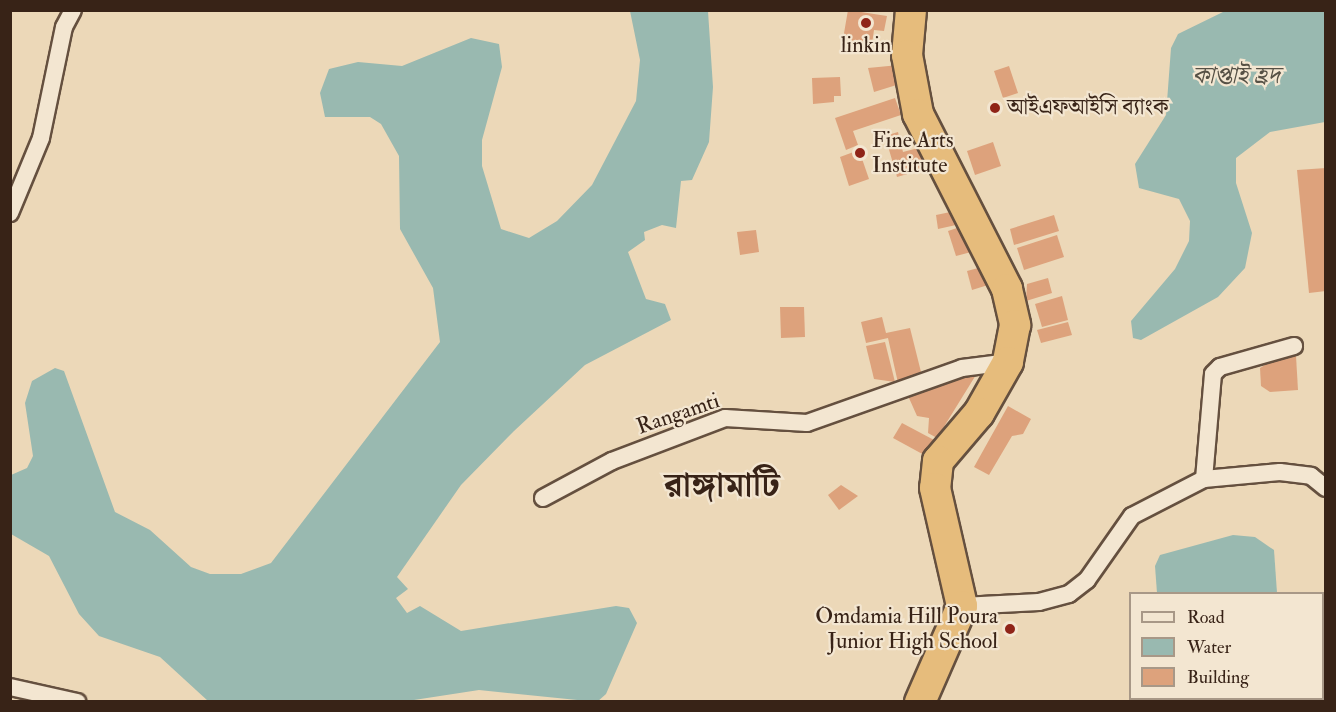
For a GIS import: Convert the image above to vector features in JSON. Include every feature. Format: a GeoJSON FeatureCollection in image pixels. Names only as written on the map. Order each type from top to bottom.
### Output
{"type":"FeatureCollection","features":[{"type":"Feature","properties":{"kind":"highway"},"geometry":{"type":"LineString","coordinates":[[911,10],[907,56],[918,114],[1007,289],[1015,325],[1008,362],[980,412],[938,461],[935,488],[962,606],[920,702]]}},
{"type":"Feature","properties":{"kind":"street"},"geometry":{"type":"LineString","coordinates":[[10,213],[41,138],[64,27],[73,10]]}},
{"type":"Feature","properties":{"kind":"street"},"geometry":{"type":"LineString","coordinates":[[1204,479],[1214,374],[1220,367],[1294,346]]}},
{"type":"Feature","properties":{"kind":"street","name":"Rangamti"},"geometry":{"type":"LineString","coordinates":[[543,498],[612,461],[725,418],[807,423],[962,368],[1008,362]]}},
{"type":"Feature","properties":{"kind":"street"},"geometry":{"type":"LineString","coordinates":[[962,606],[1039,602],[1069,594],[1087,580],[1132,516],[1204,479],[1280,472],[1311,476],[1326,488]]}},
{"type":"Feature","properties":{"kind":"street"},"geometry":{"type":"LineString","coordinates":[[10,687],[76,702]]}},
{"type":"Feature","properties":{"kind":"water"},"geometry":{"type":"Polygon","coordinates":[[[630,11],[708,11],[713,87],[709,142],[692,180],[681,181],[676,228],[662,225],[644,232],[645,240],[628,252],[646,299],[665,304],[671,320],[585,365],[514,431],[461,485],[397,577],[408,589],[396,598],[407,613],[420,606],[461,631],[616,606],[629,608],[637,623],[606,694],[597,702],[479,690],[401,702],[208,701],[160,657],[99,636],[79,614],[49,556],[11,534],[11,475],[27,468],[33,456],[25,403],[32,381],[55,368],[64,371],[115,512],[150,530],[191,567],[210,574],[241,574],[271,563],[440,342],[433,288],[400,229],[399,156],[381,124],[370,117],[325,117],[320,93],[329,69],[358,62],[402,66],[471,38],[499,44],[502,67],[482,140],[482,166],[501,229],[529,238],[557,221],[592,185],[636,101],[640,60],[630,11]]]}},
{"type":"Feature","properties":{"kind":"water","name":"কাপ্তাই হ্রদ"},"geometry":{"type":"Polygon","coordinates":[[[1225,11],[1325,11],[1325,122],[1270,132],[1236,158],[1236,183],[1252,233],[1245,268],[1218,297],[1141,340],[1133,338],[1131,321],[1175,269],[1189,241],[1190,221],[1179,199],[1139,188],[1135,164],[1166,115],[1171,48],[1178,34],[1225,11]]]}},
{"type":"Feature","properties":{"kind":"water"},"geometry":{"type":"Polygon","coordinates":[[[1233,535],[1255,537],[1274,550],[1277,592],[1157,592],[1155,566],[1160,555],[1233,535]]]}},
{"type":"Feature","properties":{"kind":"water"},"geometry":{"type":"Polygon","coordinates":[[[1325,647],[1325,701],[1170,701],[1324,700],[1325,647]]]}},
{"type":"Feature","properties":{"kind":"building","name":"linkin"},"geometry":{"type":"Polygon","coordinates":[[[848,10],[887,16],[884,31],[874,30],[872,44],[843,39],[848,10]]]}},
{"type":"Feature","properties":{"kind":"building"},"geometry":{"type":"Polygon","coordinates":[[[899,65],[903,83],[874,92],[868,68],[899,65]]]}},
{"type":"Feature","properties":{"kind":"building"},"geometry":{"type":"Polygon","coordinates":[[[1009,66],[1018,93],[1003,98],[994,71],[1009,66]]]}},
{"type":"Feature","properties":{"kind":"building"},"geometry":{"type":"Polygon","coordinates":[[[840,77],[841,96],[834,96],[834,102],[813,104],[812,78],[840,77]]]}},
{"type":"Feature","properties":{"kind":"building"},"geometry":{"type":"Polygon","coordinates":[[[895,98],[901,115],[853,131],[858,145],[846,150],[835,118],[895,98]]]}},
{"type":"Feature","properties":{"kind":"building"},"geometry":{"type":"Polygon","coordinates":[[[898,132],[903,152],[922,147],[928,168],[897,177],[885,136],[898,132]]]}},
{"type":"Feature","properties":{"kind":"building"},"geometry":{"type":"Polygon","coordinates":[[[993,142],[1001,166],[975,175],[967,151],[993,142]]]}},
{"type":"Feature","properties":{"kind":"building"},"geometry":{"type":"Polygon","coordinates":[[[859,150],[869,179],[849,186],[840,157],[859,150]]]}},
{"type":"Feature","properties":{"kind":"building"},"geometry":{"type":"Polygon","coordinates":[[[1326,168],[1326,291],[1309,293],[1297,170],[1326,168]]]}},
{"type":"Feature","properties":{"kind":"building"},"geometry":{"type":"Polygon","coordinates":[[[960,210],[965,223],[938,229],[936,215],[960,210]]]}},
{"type":"Feature","properties":{"kind":"building"},"geometry":{"type":"Polygon","coordinates":[[[1054,215],[1059,231],[1014,245],[1010,229],[1054,215]]]}},
{"type":"Feature","properties":{"kind":"building"},"geometry":{"type":"Polygon","coordinates":[[[966,225],[975,251],[956,256],[948,231],[966,225]]]}},
{"type":"Feature","properties":{"kind":"building"},"geometry":{"type":"Polygon","coordinates":[[[756,230],[759,252],[740,255],[737,232],[756,230]]]}},
{"type":"Feature","properties":{"kind":"building"},"geometry":{"type":"Polygon","coordinates":[[[1057,235],[1064,257],[1024,270],[1017,248],[1057,235]]]}},
{"type":"Feature","properties":{"kind":"building"},"geometry":{"type":"Polygon","coordinates":[[[982,267],[988,285],[972,290],[967,271],[982,267]]]}},
{"type":"Feature","properties":{"kind":"building"},"geometry":{"type":"Polygon","coordinates":[[[1048,278],[1052,293],[1026,301],[1027,284],[1048,278]]]}},
{"type":"Feature","properties":{"kind":"building"},"geometry":{"type":"Polygon","coordinates":[[[1062,296],[1068,320],[1042,327],[1035,304],[1062,296]]]}},
{"type":"Feature","properties":{"kind":"building"},"geometry":{"type":"Polygon","coordinates":[[[780,307],[804,307],[805,337],[781,338],[780,307]]]}},
{"type":"Feature","properties":{"kind":"building"},"geometry":{"type":"Polygon","coordinates":[[[882,317],[886,333],[910,328],[922,376],[898,383],[888,338],[866,343],[861,322],[882,317]]]}},
{"type":"Feature","properties":{"kind":"building"},"geometry":{"type":"Polygon","coordinates":[[[1068,322],[1072,335],[1041,343],[1037,330],[1068,322]]]}},
{"type":"Feature","properties":{"kind":"building"},"geometry":{"type":"Polygon","coordinates":[[[885,342],[895,382],[874,379],[866,346],[885,342]]]}},
{"type":"Feature","properties":{"kind":"building"},"geometry":{"type":"Polygon","coordinates":[[[1279,356],[1296,356],[1298,390],[1270,392],[1261,386],[1260,368],[1279,356]]]}},
{"type":"Feature","properties":{"kind":"building"},"geometry":{"type":"Polygon","coordinates":[[[979,370],[937,438],[928,433],[929,418],[917,416],[905,389],[979,370]]]}},
{"type":"Feature","properties":{"kind":"building"},"geometry":{"type":"Polygon","coordinates":[[[1008,406],[1031,419],[1023,434],[1012,436],[989,475],[974,467],[1008,406]]]}},
{"type":"Feature","properties":{"kind":"building"},"geometry":{"type":"Polygon","coordinates":[[[902,423],[934,440],[926,456],[893,438],[902,423]]]}},
{"type":"Feature","properties":{"kind":"building"},"geometry":{"type":"Polygon","coordinates":[[[841,485],[858,496],[839,510],[828,495],[841,485]]]}},
{"type":"Feature","properties":{"kind":"place","name":"linkin"},"geometry":{"type":"Point","coordinates":[866,23]}},
{"type":"Feature","properties":{"kind":"place","name":"আইএফআইসি ব্যাংক"},"geometry":{"type":"Point","coordinates":[995,108]}},
{"type":"Feature","properties":{"kind":"place","name":"Fine Arts Institute"},"geometry":{"type":"Point","coordinates":[860,153]}},
{"type":"Feature","properties":{"kind":"place","name":"Omdamia Hill Poura Junior High School"},"geometry":{"type":"Point","coordinates":[1010,629]}},
{"type":"Feature","properties":{"kind":"district","name":"রাঙ্গামাটি"},"geometry":{"type":"Point","coordinates":[722,486]}}]}
